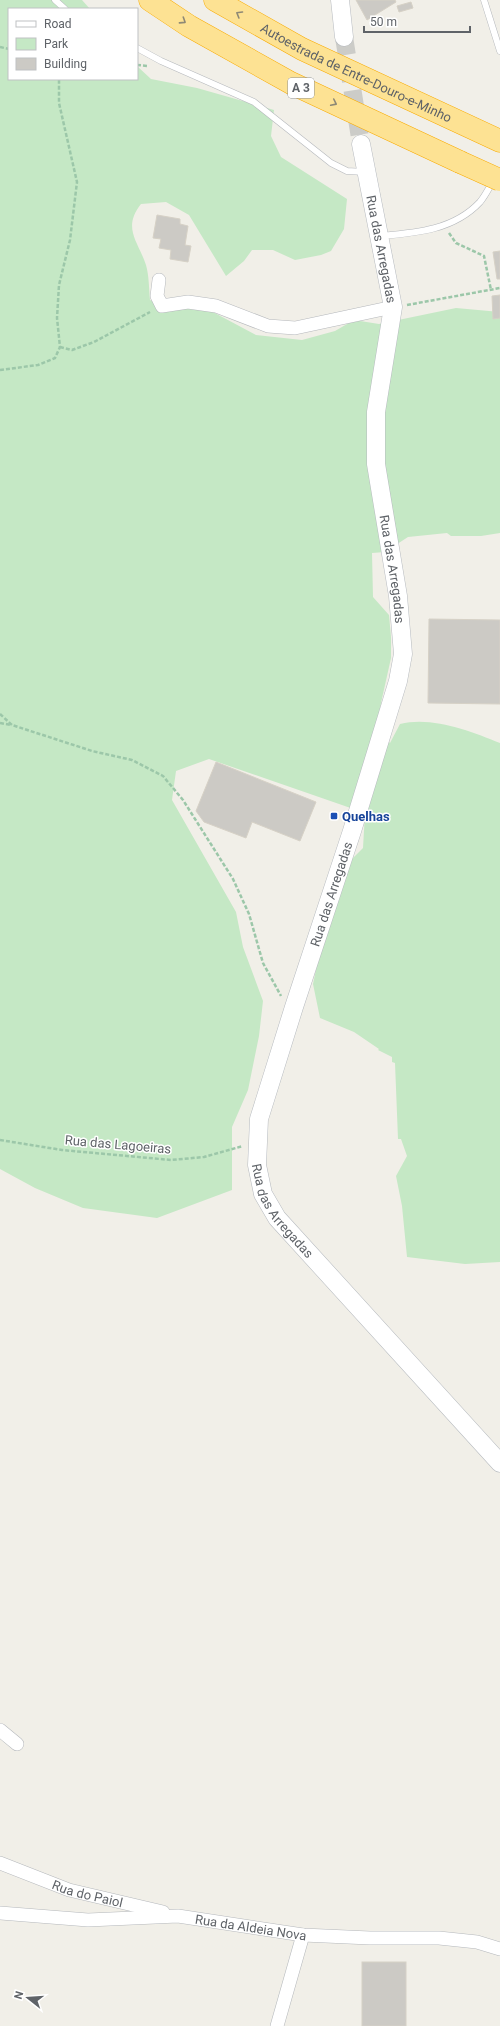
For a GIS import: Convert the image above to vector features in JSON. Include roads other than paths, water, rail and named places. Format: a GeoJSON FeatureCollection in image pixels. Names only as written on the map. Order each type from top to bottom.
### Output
{"type":"FeatureCollection","features":[{"type":"Feature","properties":{"kind":"highway","name":"A 3"},"geometry":{"type":"LineString","coordinates":[[150,0],[189,26],[291,83],[500,180]]}},
{"type":"Feature","properties":{"kind":"highway","name":"Autoestrada de Entre-Douro-e-Minho"},"geometry":{"type":"LineString","coordinates":[[215,0],[302,49],[500,141]]}},
{"type":"Feature","properties":{"kind":"street"},"geometry":{"type":"LineString","coordinates":[[340,0],[344,37]]}},
{"type":"Feature","properties":{"kind":"street","name":"Rua das Arregadas"},"geometry":{"type":"LineString","coordinates":[[361,144],[393,307],[376,412],[375,451],[398,596],[403,654],[398,681],[352,831],[259,1119],[257,1165],[263,1194],[277,1218],[500,1463]]}},
{"type":"Feature","properties":{"kind":"street"},"geometry":{"type":"LineString","coordinates":[[159,280],[157,296],[162,306],[188,302],[216,306],[268,326],[295,328],[393,307]]}},
{"type":"Feature","properties":{"kind":"street"},"geometry":{"type":"LineString","coordinates":[[0,1730],[17,1744]]}},
{"type":"Feature","properties":{"kind":"street","name":"Rua do Paiol"},"geometry":{"type":"LineString","coordinates":[[0,1863],[69,1890],[178,1916]]}},
{"type":"Feature","properties":{"kind":"street","name":"Rua da Aldeia Nova"},"geometry":{"type":"LineString","coordinates":[[0,1913],[88,1920],[178,1916],[303,1935],[370,1938],[439,1938],[477,1942],[500,1949]]}},
{"type":"Feature","properties":{"kind":"street"},"geometry":{"type":"LineString","coordinates":[[277,2026],[303,1935]]}},
{"type":"Feature","properties":{"kind":"lane"},"geometry":{"type":"LineString","coordinates":[[55,0],[64,8]]}},
{"type":"Feature","properties":{"kind":"lane"},"geometry":{"type":"LineString","coordinates":[[484,0],[500,51]]}},
{"type":"Feature","properties":{"kind":"lane"},"geometry":{"type":"LineString","coordinates":[[138,48],[254,102],[331,163],[347,171],[367,172]]}},
{"type":"Feature","properties":{"kind":"lane"},"geometry":{"type":"LineString","coordinates":[[379,237],[425,232],[458,220],[480,202],[500,170]]}},
{"type":"Feature","properties":{"kind":"tunnel"},"geometry":{"type":"LineString","coordinates":[[344,37],[361,144]]}},
{"type":"Feature","properties":{"kind":"place","name":"Quelhas"},"geometry":{"type":"Point","coordinates":[334,816]}}]}
